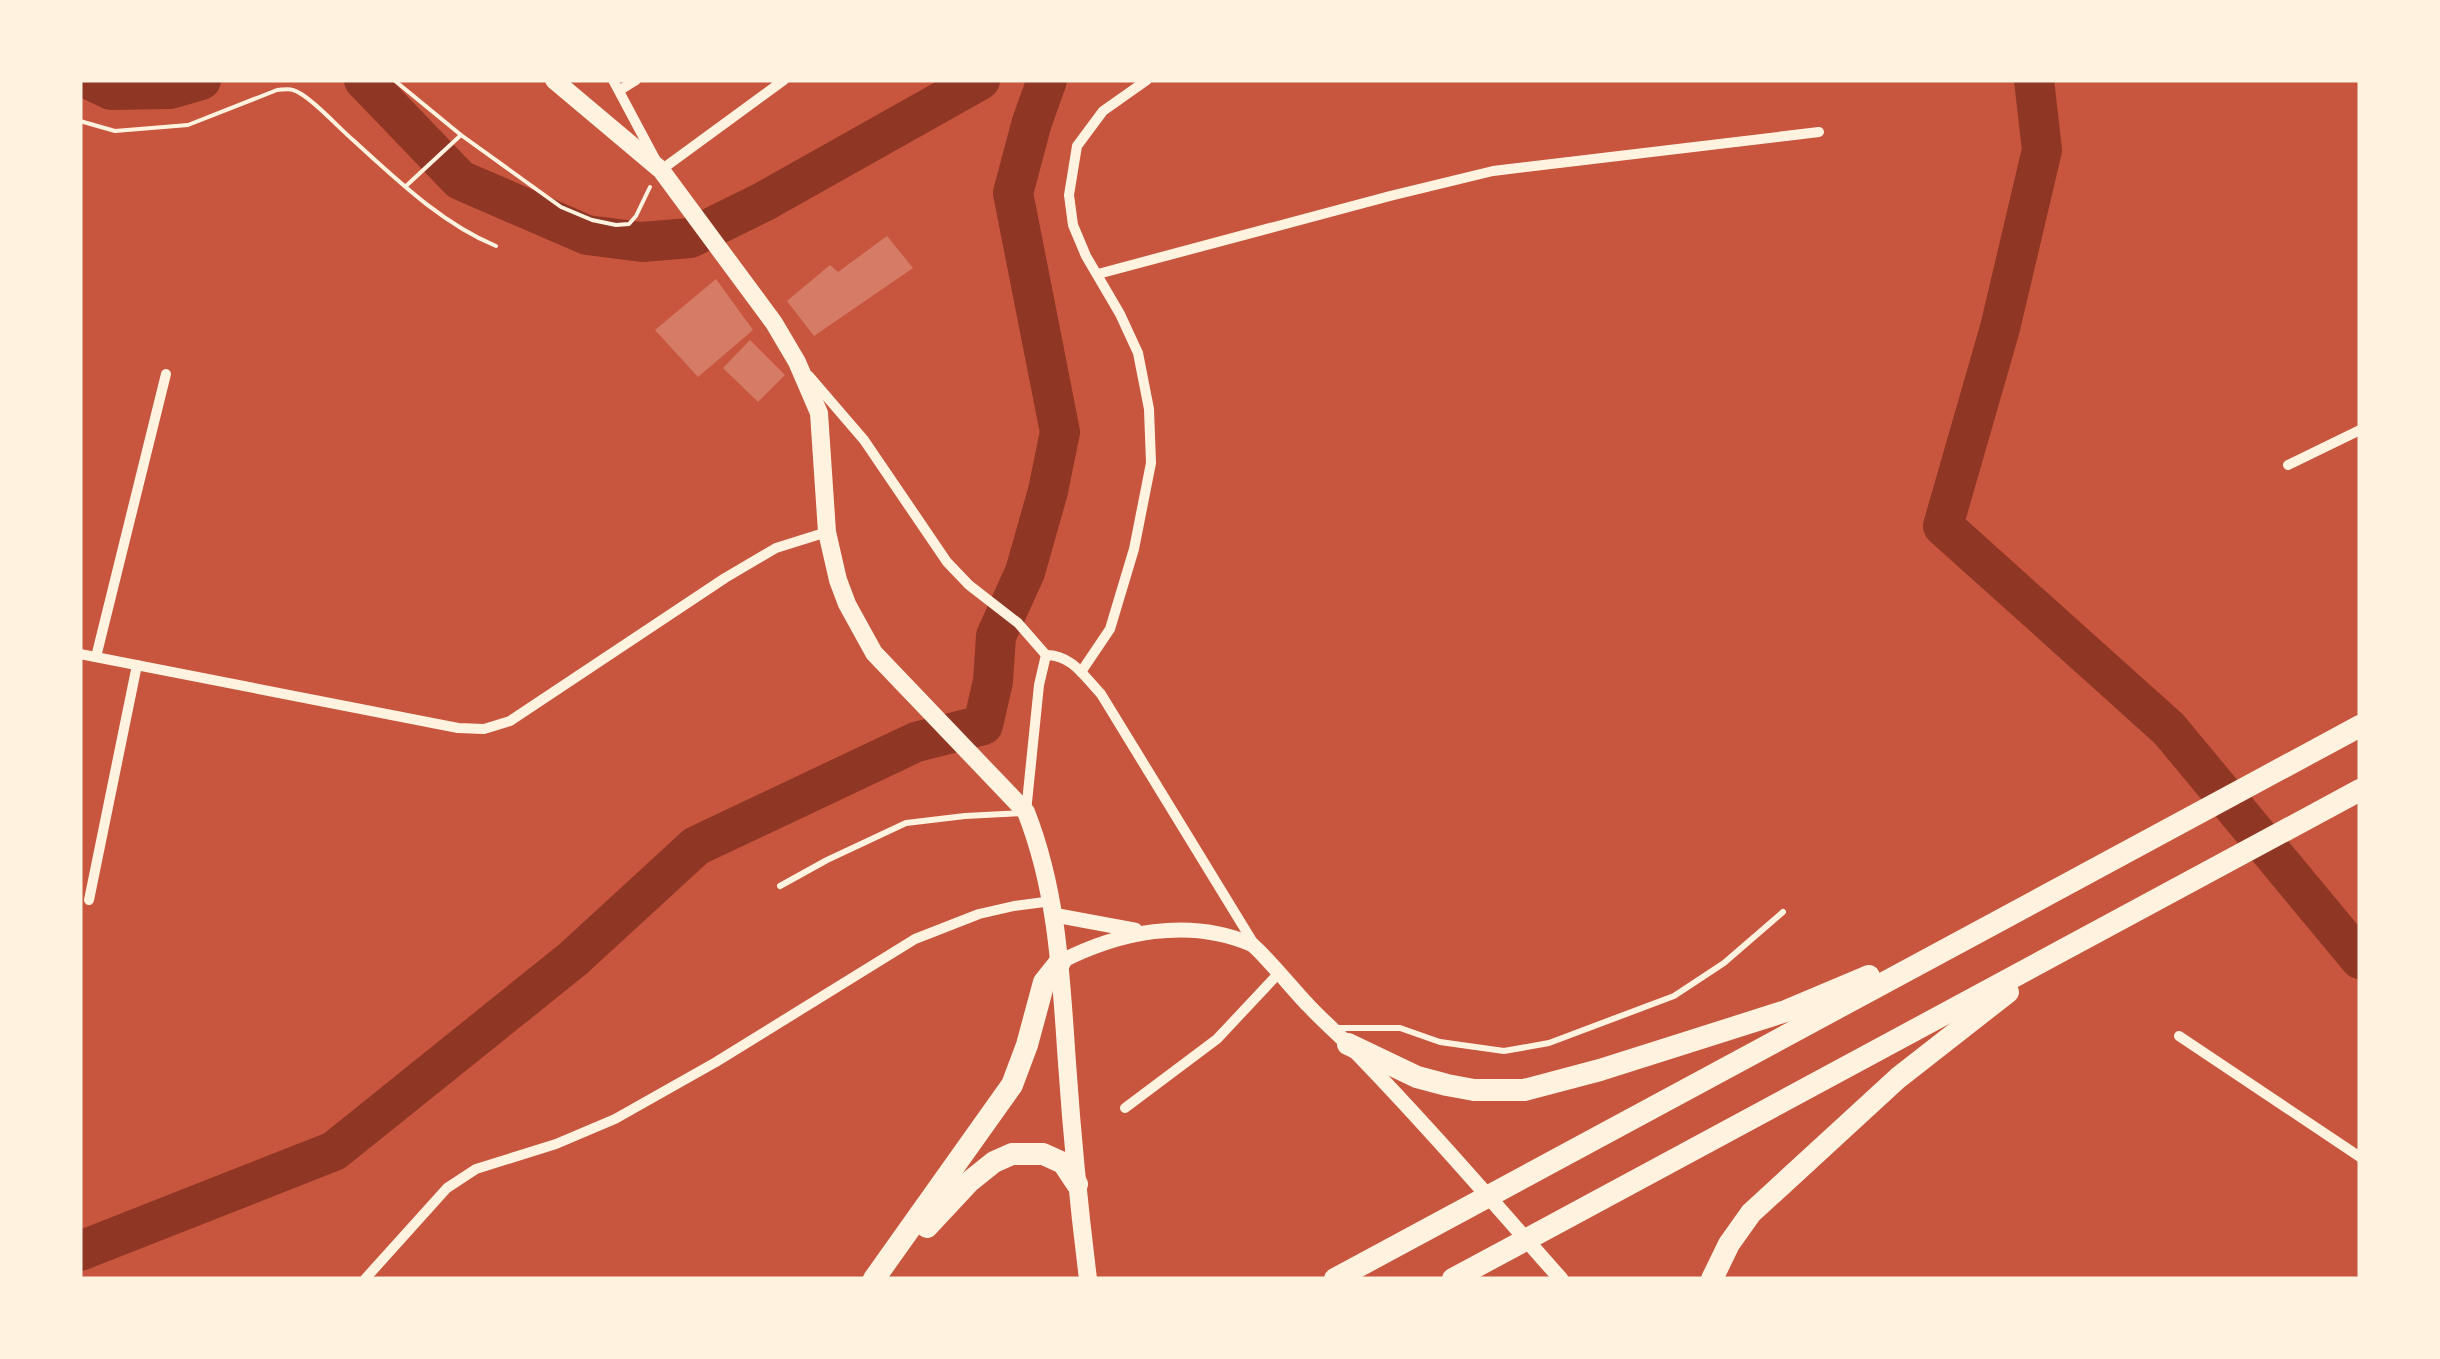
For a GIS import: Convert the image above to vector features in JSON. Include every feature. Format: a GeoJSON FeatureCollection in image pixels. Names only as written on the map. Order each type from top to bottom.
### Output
{"type":"FeatureCollection","features":[{"type":"Feature","properties":{"kind":"highway"},"geometry":{"type":"LineString","coordinates":[[1335,1279],[2360,726]]}},
{"type":"Feature","properties":{"kind":"highway"},"geometry":{"type":"LineString","coordinates":[[1453,1279],[2360,790]]}},
{"type":"Feature","properties":{"kind":"highway"},"geometry":{"type":"LineString","coordinates":[[1348,1044],[1432,1081],[1474,1090],[1524,1090],[1786,1011],[1992,924]]}},
{"type":"Feature","properties":{"kind":"highway"},"geometry":{"type":"LineString","coordinates":[[1712,1279],[1751,1212],[1898,1078],[2058,953]]}},
{"type":"Feature","properties":{"kind":"highway"},"geometry":{"type":"LineString","coordinates":[[877,1279],[1012,1085],[1044,982],[1060,962]]}},
{"type":"Feature","properties":{"kind":"highway"},"geometry":{"type":"LineString","coordinates":[[877,1279],[969,1182],[994,1162],[1012,1154],[1043,1154],[1063,1164],[1077,1184]]}},
{"type":"Feature","properties":{"kind":"main road"},"geometry":{"type":"LineString","coordinates":[[554,80],[662,171],[774,323],[798,362],[819,412],[827,532],[847,604],[874,653],[1026,812],[1037,839],[1053,908],[1088,1279]]}},
{"type":"Feature","properties":{"kind":"street"},"geometry":{"type":"LineString","coordinates":[[636,80],[617,85],[662,171],[784,80]]}},
{"type":"Feature","properties":{"kind":"street"},"geometry":{"type":"LineString","coordinates":[[1082,672],[1110,629],[1134,549],[1151,463],[1149,409],[1138,352],[1086,256],[1073,226],[1069,195],[1077,146],[1103,112],[1147,80]]}},
{"type":"Feature","properties":{"kind":"street"},"geometry":{"type":"LineString","coordinates":[[1098,274],[1493,172],[1819,132]]}},
{"type":"Feature","properties":{"kind":"street"},"geometry":{"type":"LineString","coordinates":[[798,362],[864,440],[947,562],[969,585],[1018,623],[1045,653],[1072,661],[1101,694],[1256,945],[1278,974],[1348,1044],[1562,1279]]}},
{"type":"Feature","properties":{"kind":"street"},"geometry":{"type":"LineString","coordinates":[[96,657],[166,374]]}},
{"type":"Feature","properties":{"kind":"street"},"geometry":{"type":"LineString","coordinates":[[2288,465],[2360,430]]}},
{"type":"Feature","properties":{"kind":"street"},"geometry":{"type":"LineString","coordinates":[[80,654],[440,724],[484,729],[510,721],[776,548],[827,532]]}},
{"type":"Feature","properties":{"kind":"street"},"geometry":{"type":"LineString","coordinates":[[1026,812],[1045,653]]}},
{"type":"Feature","properties":{"kind":"street"},"geometry":{"type":"LineString","coordinates":[[89,900],[136,665]]}},
{"type":"Feature","properties":{"kind":"street"},"geometry":{"type":"LineString","coordinates":[[365,1279],[447,1188],[476,1169],[556,1144],[615,1119],[916,939],[979,914],[1014,906],[1053,908],[1144,932]]}},
{"type":"Feature","properties":{"kind":"street"},"geometry":{"type":"LineString","coordinates":[[1060,962],[1115,938],[1144,932],[1220,934],[1256,945]]}},
{"type":"Feature","properties":{"kind":"street"},"geometry":{"type":"LineString","coordinates":[[1125,1108],[1216,1039],[1278,974]]}},
{"type":"Feature","properties":{"kind":"street"},"geometry":{"type":"LineString","coordinates":[[2179,1036],[2360,1157]]}},
{"type":"Feature","properties":{"kind":"lane"},"geometry":{"type":"LineString","coordinates":[[780,886],[906,822],[1026,812]]}},
{"type":"Feature","properties":{"kind":"lane"},"geometry":{"type":"LineString","coordinates":[[1330,1028],[1400,1028],[1440,1042],[1504,1051],[1550,1044],[1674,996],[1724,963],[1783,912]]}},
{"type":"Feature","properties":{"kind":"path"},"geometry":{"type":"LineString","coordinates":[[394,80],[461,135],[561,207],[592,220],[628,224],[662,171]]}},
{"type":"Feature","properties":{"kind":"path"},"geometry":{"type":"LineString","coordinates":[[80,122],[114,131],[188,125],[277,90],[293,90],[446,218],[496,246]]}},
{"type":"Feature","properties":{"kind":"path"},"geometry":{"type":"LineString","coordinates":[[406,186],[461,135]]}},
{"type":"Feature","properties":{"kind":"building"},"geometry":{"type":"Polygon","coordinates":[[[887,236],[913,268],[814,336],[787,301],[830,265],[838,272],[887,236]]]}},
{"type":"Feature","properties":{"kind":"building"},"geometry":{"type":"Polygon","coordinates":[[[716,279],[753,330],[698,377],[655,330],[716,279]]]}},
{"type":"Feature","properties":{"kind":"building"},"geometry":{"type":"Polygon","coordinates":[[[750,340],[785,375],[758,402],[723,368],[750,340]]]}},
{"type":"Feature","properties":{"kind":"waterway"},"geometry":{"type":"LineString","coordinates":[[90,80],[111,90],[170,89],[201,80]]}},
{"type":"Feature","properties":{"kind":"waterway"},"geometry":{"type":"LineString","coordinates":[[364,80],[460,180],[587,235],[642,242],[690,238],[763,202],[980,80]]}},
{"type":"Feature","properties":{"kind":"waterway"},"geometry":{"type":"LineString","coordinates":[[80,1251],[334,1151],[573,959],[696,846],[916,742],[983,725],[993,681],[996,636],[1025,572],[1060,432],[1013,193],[1047,80]]}},
{"type":"Feature","properties":{"kind":"waterway"},"geometry":{"type":"LineString","coordinates":[[2034,80],[2042,150],[2000,328],[1943,526],[2169,729],[2360,959]]}}]}
